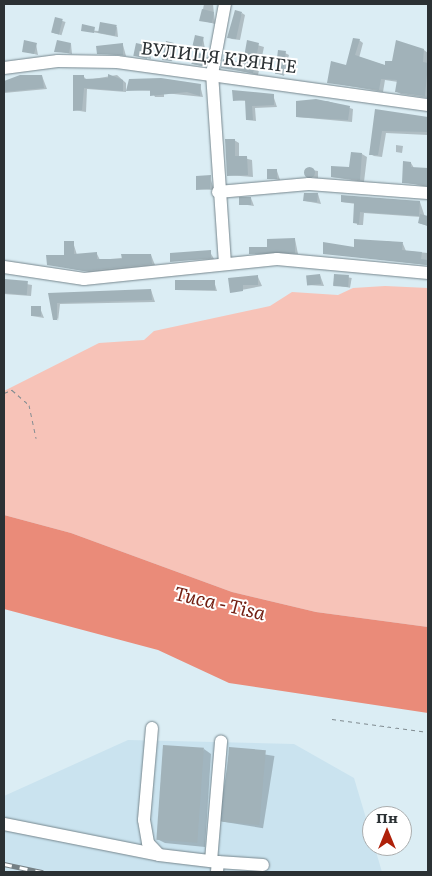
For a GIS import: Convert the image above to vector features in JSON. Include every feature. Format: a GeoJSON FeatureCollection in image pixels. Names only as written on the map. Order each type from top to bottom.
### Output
{"type":"FeatureCollection","features":[{"type":"Feature","properties":{"kind":"street"},"geometry":{"type":"LineString","coordinates":[[225,4],[212,74],[218,192],[225,264]]}},
{"type":"Feature","properties":{"kind":"street","name":"ВУЛИЦЯ КРЯНГЕ"},"geometry":{"type":"LineString","coordinates":[[4,68],[88,61],[212,74],[428,105]]}},
{"type":"Feature","properties":{"kind":"street"},"geometry":{"type":"LineString","coordinates":[[218,192],[309,184],[428,192]]}},
{"type":"Feature","properties":{"kind":"street"},"geometry":{"type":"LineString","coordinates":[[4,267],[84,279],[160,275],[225,264],[277,259],[428,273]]}},
{"type":"Feature","properties":{"kind":"street"},"geometry":{"type":"LineString","coordinates":[[152,728],[144,820],[148,843],[159,855]]}},
{"type":"Feature","properties":{"kind":"street"},"geometry":{"type":"LineString","coordinates":[[216,865],[221,741]]}},
{"type":"Feature","properties":{"kind":"street"},"geometry":{"type":"LineString","coordinates":[[4,824],[216,865],[263,865]]}},
{"type":"Feature","properties":{"kind":"path"},"geometry":{"type":"LineString","coordinates":[[4,393],[12,390],[29,405],[36,438]]}},
{"type":"Feature","properties":{"kind":"path"},"geometry":{"type":"LineString","coordinates":[[332,719],[428,732]]}},
{"type":"Feature","properties":{"kind":"shaded area"},"geometry":{"type":"Polygon","coordinates":[[[385,286],[428,288],[428,627],[316,612],[232,592],[71,533],[4,515],[4,391],[99,343],[144,340],[154,331],[270,306],[292,292],[338,295],[353,288],[385,286]]]}},
{"type":"Feature","properties":{"kind":"shaded area"},"geometry":{"type":"Polygon","coordinates":[[[128,740],[294,744],[354,778],[362,806],[362,856],[377,856],[382,872],[4,872],[4,796],[128,740]]]}},
{"type":"Feature","properties":{"kind":"water","name":"Тиса - Tisa"},"geometry":{"type":"Polygon","coordinates":[[[4,515],[71,533],[232,592],[316,612],[428,627],[428,713],[229,683],[158,650],[4,609],[4,515]]]}},
{"type":"Feature","properties":{"kind":"building"},"geometry":{"type":"Polygon","coordinates":[[[202,9],[214,12],[212,23],[199,21],[202,9]]]}},
{"type":"Feature","properties":{"kind":"building"},"geometry":{"type":"Polygon","coordinates":[[[235,10],[242,12],[236,39],[227,38],[235,10]]]}},
{"type":"Feature","properties":{"kind":"building"},"geometry":{"type":"Polygon","coordinates":[[[55,17],[63,19],[59,34],[51,33],[55,17]]]}},
{"type":"Feature","properties":{"kind":"building"},"geometry":{"type":"Polygon","coordinates":[[[100,22],[117,25],[115,36],[98,33],[100,22]]]}},
{"type":"Feature","properties":{"kind":"building"},"geometry":{"type":"Polygon","coordinates":[[[82,24],[95,27],[94,33],[81,31],[82,24]]]}},
{"type":"Feature","properties":{"kind":"building"},"geometry":{"type":"Polygon","coordinates":[[[195,35],[204,37],[201,48],[193,46],[195,35]]]}},
{"type":"Feature","properties":{"kind":"building"},"geometry":{"type":"Polygon","coordinates":[[[353,38],[360,39],[355,55],[385,65],[385,61],[392,61],[396,40],[424,49],[423,62],[428,63],[425,96],[395,92],[397,80],[381,79],[379,90],[327,83],[331,61],[346,65],[353,38]]]}},
{"type":"Feature","properties":{"kind":"building"},"geometry":{"type":"Polygon","coordinates":[[[24,40],[37,43],[34,54],[22,52],[24,40]]]}},
{"type":"Feature","properties":{"kind":"building"},"geometry":{"type":"Polygon","coordinates":[[[57,40],[71,43],[69,53],[54,52],[57,40]]]}},
{"type":"Feature","properties":{"kind":"building"},"geometry":{"type":"Polygon","coordinates":[[[247,40],[259,43],[253,73],[221,68],[223,59],[243,63],[247,40]]]}},
{"type":"Feature","properties":{"kind":"building"},"geometry":{"type":"Polygon","coordinates":[[[166,41],[174,43],[171,61],[162,60],[166,41]]]}},
{"type":"Feature","properties":{"kind":"building"},"geometry":{"type":"Polygon","coordinates":[[[123,43],[123,55],[97,54],[96,46],[123,43]]]}},
{"type":"Feature","properties":{"kind":"building"},"geometry":{"type":"Polygon","coordinates":[[[136,43],[150,46],[147,59],[133,56],[136,43]]]}},
{"type":"Feature","properties":{"kind":"building"},"geometry":{"type":"Polygon","coordinates":[[[278,50],[286,51],[283,75],[275,74],[278,50]]]}},
{"type":"Feature","properties":{"kind":"building"},"geometry":{"type":"Polygon","coordinates":[[[194,52],[207,55],[204,67],[191,64],[194,52]]]}},
{"type":"Feature","properties":{"kind":"building"},"geometry":{"type":"Polygon","coordinates":[[[108,74],[123,80],[123,91],[84,88],[82,110],[73,111],[73,75],[84,75],[84,79],[108,78],[108,74]]]}},
{"type":"Feature","properties":{"kind":"building"},"geometry":{"type":"Polygon","coordinates":[[[20,75],[42,75],[44,88],[4,92],[4,81],[20,75]]]}},
{"type":"Feature","properties":{"kind":"building"},"geometry":{"type":"Polygon","coordinates":[[[161,78],[201,84],[200,96],[187,92],[150,96],[150,90],[126,91],[129,79],[161,78]]]}},
{"type":"Feature","properties":{"kind":"building"},"geometry":{"type":"Polygon","coordinates":[[[232,90],[274,94],[274,105],[252,106],[253,120],[246,120],[245,100],[233,101],[232,90]]]}},
{"type":"Feature","properties":{"kind":"building"},"geometry":{"type":"Polygon","coordinates":[[[316,99],[350,106],[348,120],[296,117],[296,101],[316,99]]]}},
{"type":"Feature","properties":{"kind":"building"},"geometry":{"type":"Polygon","coordinates":[[[375,109],[428,117],[428,132],[382,131],[378,155],[369,155],[375,109]]]}},
{"type":"Feature","properties":{"kind":"building"},"geometry":{"type":"Polygon","coordinates":[[[225,139],[235,139],[235,156],[247,156],[248,175],[227,176],[225,139]]]}},
{"type":"Feature","properties":{"kind":"building"},"geometry":{"type":"Polygon","coordinates":[[[351,152],[362,153],[360,180],[331,177],[331,166],[349,167],[351,152]]]}},
{"type":"Feature","properties":{"kind":"building"},"geometry":{"type":"Polygon","coordinates":[[[403,161],[411,162],[411,167],[428,168],[428,185],[402,183],[403,161]]]}},
{"type":"Feature","properties":{"kind":"building"},"geometry":{"type":"Polygon","coordinates":[[[307,167],[311,167],[314,172],[313,176],[307,177],[304,174],[304,170],[307,167]]]}},
{"type":"Feature","properties":{"kind":"building"},"geometry":{"type":"Polygon","coordinates":[[[267,169],[277,169],[277,179],[267,179],[267,169]]]}},
{"type":"Feature","properties":{"kind":"building"},"geometry":{"type":"Polygon","coordinates":[[[211,175],[210,189],[196,190],[196,176],[211,175]]]}},
{"type":"Feature","properties":{"kind":"building"},"geometry":{"type":"Polygon","coordinates":[[[304,193],[318,193],[317,202],[303,201],[304,193]]]}},
{"type":"Feature","properties":{"kind":"building"},"geometry":{"type":"Polygon","coordinates":[[[341,195],[420,201],[419,216],[360,212],[359,224],[353,223],[354,203],[341,202],[341,195]]]}},
{"type":"Feature","properties":{"kind":"building"},"geometry":{"type":"Polygon","coordinates":[[[239,197],[251,197],[251,205],[239,205],[239,197]]]}},
{"type":"Feature","properties":{"kind":"building"},"geometry":{"type":"Polygon","coordinates":[[[420,214],[428,216],[428,226],[418,223],[420,214]]]}},
{"type":"Feature","properties":{"kind":"building"},"geometry":{"type":"Polygon","coordinates":[[[295,238],[295,253],[249,254],[249,247],[267,247],[267,239],[295,238]]]}},
{"type":"Feature","properties":{"kind":"building"},"geometry":{"type":"Polygon","coordinates":[[[354,239],[403,242],[402,250],[422,252],[421,259],[428,260],[428,265],[323,254],[323,242],[354,247],[354,239]]]}},
{"type":"Feature","properties":{"kind":"building"},"geometry":{"type":"Polygon","coordinates":[[[64,241],[74,241],[74,254],[97,252],[97,259],[122,259],[121,254],[151,254],[152,264],[84,271],[47,265],[46,255],[64,255],[64,241]]]}},
{"type":"Feature","properties":{"kind":"building"},"geometry":{"type":"Polygon","coordinates":[[[211,250],[211,258],[170,262],[170,253],[211,250]]]}},
{"type":"Feature","properties":{"kind":"building"},"geometry":{"type":"Polygon","coordinates":[[[320,274],[321,284],[307,285],[306,275],[320,274]]]}},
{"type":"Feature","properties":{"kind":"building"},"geometry":{"type":"Polygon","coordinates":[[[334,274],[349,275],[348,287],[333,286],[334,274]]]}},
{"type":"Feature","properties":{"kind":"building"},"geometry":{"type":"Polygon","coordinates":[[[258,275],[258,285],[243,285],[243,291],[230,293],[228,278],[258,275]]]}},
{"type":"Feature","properties":{"kind":"building"},"geometry":{"type":"Polygon","coordinates":[[[5,279],[28,281],[27,295],[4,293],[5,279]]]}},
{"type":"Feature","properties":{"kind":"building"},"geometry":{"type":"Polygon","coordinates":[[[175,280],[215,280],[215,290],[175,290],[175,280]]]}},
{"type":"Feature","properties":{"kind":"building"},"geometry":{"type":"Polygon","coordinates":[[[151,289],[152,300],[57,303],[57,320],[53,320],[48,293],[151,289]]]}},
{"type":"Feature","properties":{"kind":"building"},"geometry":{"type":"Polygon","coordinates":[[[31,306],[41,306],[41,316],[31,316],[31,306]]]}},
{"type":"Feature","properties":{"kind":"building"},"geometry":{"type":"Polygon","coordinates":[[[163,745],[204,748],[197,843],[156,840],[163,745]]]}},
{"type":"Feature","properties":{"kind":"building"},"geometry":{"type":"Polygon","coordinates":[[[229,747],[266,750],[259,825],[222,822],[229,747]]]}},
{"type":"Feature","properties":{"kind":"railway"},"geometry":{"type":"LineString","coordinates":[[4,864],[43,872]]}}]}
